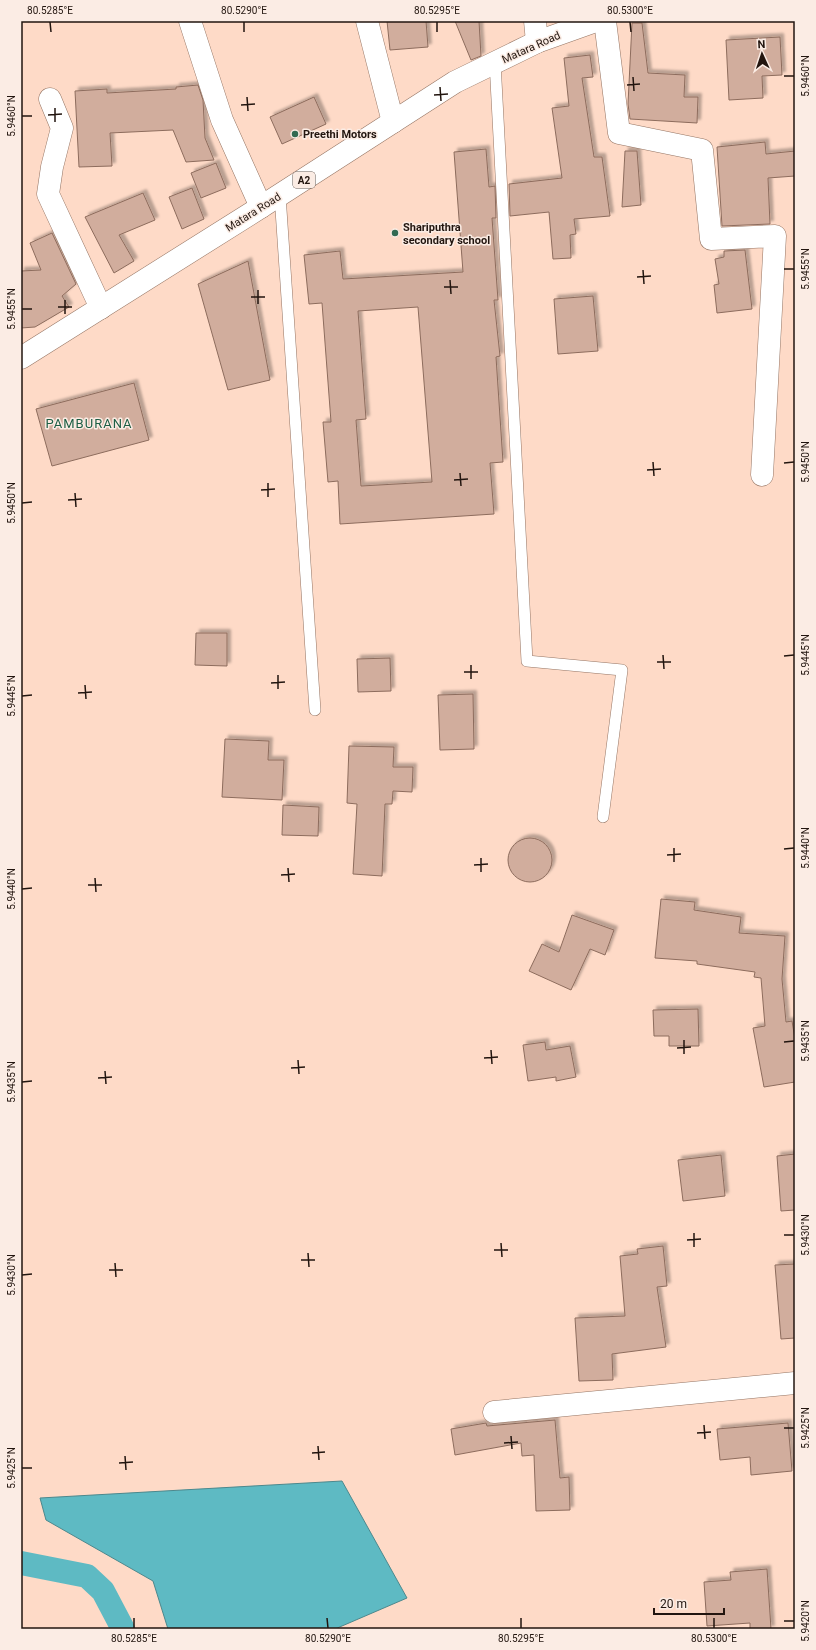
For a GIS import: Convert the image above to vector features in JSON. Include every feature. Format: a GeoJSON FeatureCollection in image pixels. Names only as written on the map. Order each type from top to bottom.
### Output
{"type":"FeatureCollection","features":[{"type":"Feature","properties":{"kind":"main road"},"geometry":{"type":"LineString","coordinates":[[190,21],[222,120],[261,207]]}},
{"type":"Feature","properties":{"kind":"main road"},"geometry":{"type":"LineString","coordinates":[[367,21],[393,122]]}},
{"type":"Feature","properties":{"kind":"main road","name":"Matara Road"},"geometry":{"type":"LineString","coordinates":[[21,358],[280,195],[455,82],[496,62],[536,32],[596,21]]}},
{"type":"Feature","properties":{"kind":"main road"},"geometry":{"type":"LineString","coordinates":[[605,21],[619,133],[702,150],[711,239],[775,236],[762,475]]}},
{"type":"Feature","properties":{"kind":"main road"},"geometry":{"type":"LineString","coordinates":[[50,99],[62,128],[52,167],[48,194],[101,308]]}},
{"type":"Feature","properties":{"kind":"main road"},"geometry":{"type":"LineString","coordinates":[[494,1412],[795,1383]]}},
{"type":"Feature","properties":{"kind":"lane"},"geometry":{"type":"LineString","coordinates":[[496,62],[527,661],[622,670],[603,817]]}},
{"type":"Feature","properties":{"kind":"lane"},"geometry":{"type":"LineString","coordinates":[[280,195],[315,710]]}},
{"type":"Feature","properties":{"kind":"water"},"geometry":{"type":"Polygon","coordinates":[[[342,1481],[407,1598],[335,1629],[168,1629],[153,1581],[46,1520],[40,1498],[342,1481]]]}},
{"type":"Feature","properties":{"kind":"building"},"geometry":{"type":"Polygon","coordinates":[[[387,21],[426,21],[428,47],[390,50],[387,21]]]}},
{"type":"Feature","properties":{"kind":"building"},"geometry":{"type":"Polygon","coordinates":[[[455,21],[479,21],[481,56],[471,60],[455,21]]]}},
{"type":"Feature","properties":{"kind":"building"},"geometry":{"type":"Polygon","coordinates":[[[632,23],[642,23],[648,73],[685,75],[684,97],[698,97],[697,123],[630,119],[628,104],[632,23]]]}},
{"type":"Feature","properties":{"kind":"building"},"geometry":{"type":"Polygon","coordinates":[[[780,37],[782,75],[762,76],[763,98],[729,100],[726,40],[780,37]]]}},
{"type":"Feature","properties":{"kind":"building"},"geometry":{"type":"Polygon","coordinates":[[[590,55],[593,77],[582,78],[594,157],[602,157],[610,216],[574,219],[576,234],[570,235],[571,258],[553,259],[549,212],[510,216],[509,184],[562,178],[552,108],[569,106],[564,58],[590,55]]]}},
{"type":"Feature","properties":{"kind":"building"},"geometry":{"type":"Polygon","coordinates":[[[198,85],[203,100],[205,138],[214,160],[186,162],[173,130],[110,133],[112,166],[79,167],[75,91],[107,89],[107,93],[176,89],[176,87],[198,85]]]}},
{"type":"Feature","properties":{"kind":"building"},"geometry":{"type":"Polygon","coordinates":[[[314,97],[326,124],[282,144],[270,117],[314,97]]]}},
{"type":"Feature","properties":{"kind":"building"},"geometry":{"type":"Polygon","coordinates":[[[765,142],[766,154],[795,151],[795,176],[768,178],[770,224],[722,226],[717,147],[765,142]]]}},
{"type":"Feature","properties":{"kind":"building"},"geometry":{"type":"Polygon","coordinates":[[[486,149],[489,187],[495,186],[496,218],[492,218],[498,300],[494,300],[500,356],[496,357],[503,462],[490,463],[494,514],[340,524],[338,481],[328,482],[323,422],[331,422],[322,303],[309,304],[304,255],[340,251],[343,279],[463,272],[454,152],[486,149]],[[418,307],[358,311],[366,419],[356,420],[361,486],[432,482],[418,307]]]}},
{"type":"Feature","properties":{"kind":"building"},"geometry":{"type":"Polygon","coordinates":[[[625,151],[637,151],[641,205],[622,207],[625,151]]]}},
{"type":"Feature","properties":{"kind":"building"},"geometry":{"type":"Polygon","coordinates":[[[216,163],[226,188],[201,198],[191,173],[216,163]]]}},
{"type":"Feature","properties":{"kind":"building"},"geometry":{"type":"Polygon","coordinates":[[[192,188],[204,219],[182,229],[169,197],[192,188]]]}},
{"type":"Feature","properties":{"kind":"building"},"geometry":{"type":"Polygon","coordinates":[[[143,193],[155,220],[119,235],[134,261],[114,273],[85,217],[143,193]]]}},
{"type":"Feature","properties":{"kind":"building"},"geometry":{"type":"Polygon","coordinates":[[[52,233],[76,284],[62,296],[69,307],[35,327],[21,328],[21,271],[41,270],[30,243],[52,233]]]}},
{"type":"Feature","properties":{"kind":"building"},"geometry":{"type":"Polygon","coordinates":[[[745,250],[752,309],[717,313],[714,285],[719,284],[715,259],[724,257],[724,251],[745,250]]]}},
{"type":"Feature","properties":{"kind":"building"},"geometry":{"type":"Polygon","coordinates":[[[248,261],[270,380],[228,390],[198,284],[248,261]]]}},
{"type":"Feature","properties":{"kind":"building"},"geometry":{"type":"Polygon","coordinates":[[[593,296],[598,351],[558,354],[554,299],[593,296]]]}},
{"type":"Feature","properties":{"kind":"building"},"geometry":{"type":"Polygon","coordinates":[[[134,383],[149,440],[52,466],[36,409],[134,383]]]}},
{"type":"Feature","properties":{"kind":"building"},"geometry":{"type":"Polygon","coordinates":[[[196,633],[227,633],[227,666],[195,665],[196,633]]]}},
{"type":"Feature","properties":{"kind":"building"},"geometry":{"type":"Polygon","coordinates":[[[390,658],[391,691],[358,692],[357,659],[390,658]]]}},
{"type":"Feature","properties":{"kind":"building"},"geometry":{"type":"Polygon","coordinates":[[[473,694],[474,749],[440,750],[438,695],[473,694]]]}},
{"type":"Feature","properties":{"kind":"building"},"geometry":{"type":"Polygon","coordinates":[[[225,739],[269,741],[268,760],[284,760],[282,800],[222,797],[225,739]]]}},
{"type":"Feature","properties":{"kind":"building"},"geometry":{"type":"Polygon","coordinates":[[[349,746],[394,747],[393,767],[413,767],[412,792],[393,791],[392,804],[385,804],[382,876],[353,874],[357,804],[347,803],[349,746]]]}},
{"type":"Feature","properties":{"kind":"building"},"geometry":{"type":"Polygon","coordinates":[[[283,805],[319,807],[318,836],[282,835],[283,805]]]}},
{"type":"Feature","properties":{"kind":"building"},"geometry":{"type":"Polygon","coordinates":[[[530,838],[542,842],[548,848],[552,860],[548,872],[542,878],[530,882],[518,878],[512,872],[508,860],[512,848],[518,842],[530,838]]]}},
{"type":"Feature","properties":{"kind":"building"},"geometry":{"type":"Polygon","coordinates":[[[661,899],[695,902],[694,910],[741,917],[739,933],[785,936],[782,979],[786,1022],[792,1021],[795,1039],[795,1082],[764,1087],[753,1028],[765,1026],[761,978],[754,977],[755,972],[697,964],[697,961],[655,958],[661,899]]]}},
{"type":"Feature","properties":{"kind":"building"},"geometry":{"type":"Polygon","coordinates":[[[572,915],[614,930],[605,955],[590,949],[571,990],[529,971],[542,944],[559,952],[572,915]]]}},
{"type":"Feature","properties":{"kind":"building"},"geometry":{"type":"Polygon","coordinates":[[[698,1009],[699,1046],[669,1046],[669,1036],[654,1036],[653,1010],[698,1009]]]}},
{"type":"Feature","properties":{"kind":"building"},"geometry":{"type":"Polygon","coordinates":[[[545,1042],[546,1050],[570,1046],[576,1077],[556,1081],[556,1077],[528,1081],[523,1045],[545,1042]]]}},
{"type":"Feature","properties":{"kind":"building"},"geometry":{"type":"Polygon","coordinates":[[[795,1154],[795,1210],[781,1211],[777,1156],[795,1154]]]}},
{"type":"Feature","properties":{"kind":"building"},"geometry":{"type":"Polygon","coordinates":[[[721,1155],[725,1196],[683,1201],[678,1160],[721,1155]]]}},
{"type":"Feature","properties":{"kind":"building"},"geometry":{"type":"Polygon","coordinates":[[[663,1246],[667,1286],[657,1287],[666,1347],[612,1354],[613,1380],[579,1381],[575,1318],[625,1316],[620,1256],[638,1254],[637,1249],[663,1246]]]}},
{"type":"Feature","properties":{"kind":"building"},"geometry":{"type":"Polygon","coordinates":[[[795,1264],[795,1338],[781,1339],[775,1265],[795,1264]]]}},
{"type":"Feature","properties":{"kind":"building"},"geometry":{"type":"Polygon","coordinates":[[[555,1420],[560,1478],[569,1477],[570,1510],[536,1511],[534,1455],[522,1456],[521,1443],[455,1455],[451,1429],[486,1423],[487,1426],[555,1420]]]}},
{"type":"Feature","properties":{"kind":"building"},"geometry":{"type":"Polygon","coordinates":[[[788,1423],[792,1471],[751,1475],[750,1457],[720,1460],[717,1429],[788,1423]]]}},
{"type":"Feature","properties":{"kind":"building"},"geometry":{"type":"Polygon","coordinates":[[[767,1569],[771,1629],[750,1629],[750,1623],[707,1626],[704,1582],[731,1580],[730,1572],[767,1569]]]}},
{"type":"Feature","properties":{"kind":"waterway"},"geometry":{"type":"LineString","coordinates":[[21,1563],[87,1576],[103,1591],[123,1629]]}},
{"type":"Feature","properties":{"kind":"place","name":"Preethi Motors"},"geometry":{"type":"Point","coordinates":[295,134]}},
{"type":"Feature","properties":{"kind":"place","name":"Shariputhra secondary school"},"geometry":{"type":"Point","coordinates":[395,233]}},
{"type":"Feature","properties":{"kind":"district","name":"PAMBURANA"},"geometry":{"type":"Point","coordinates":[89,423]}}]}
